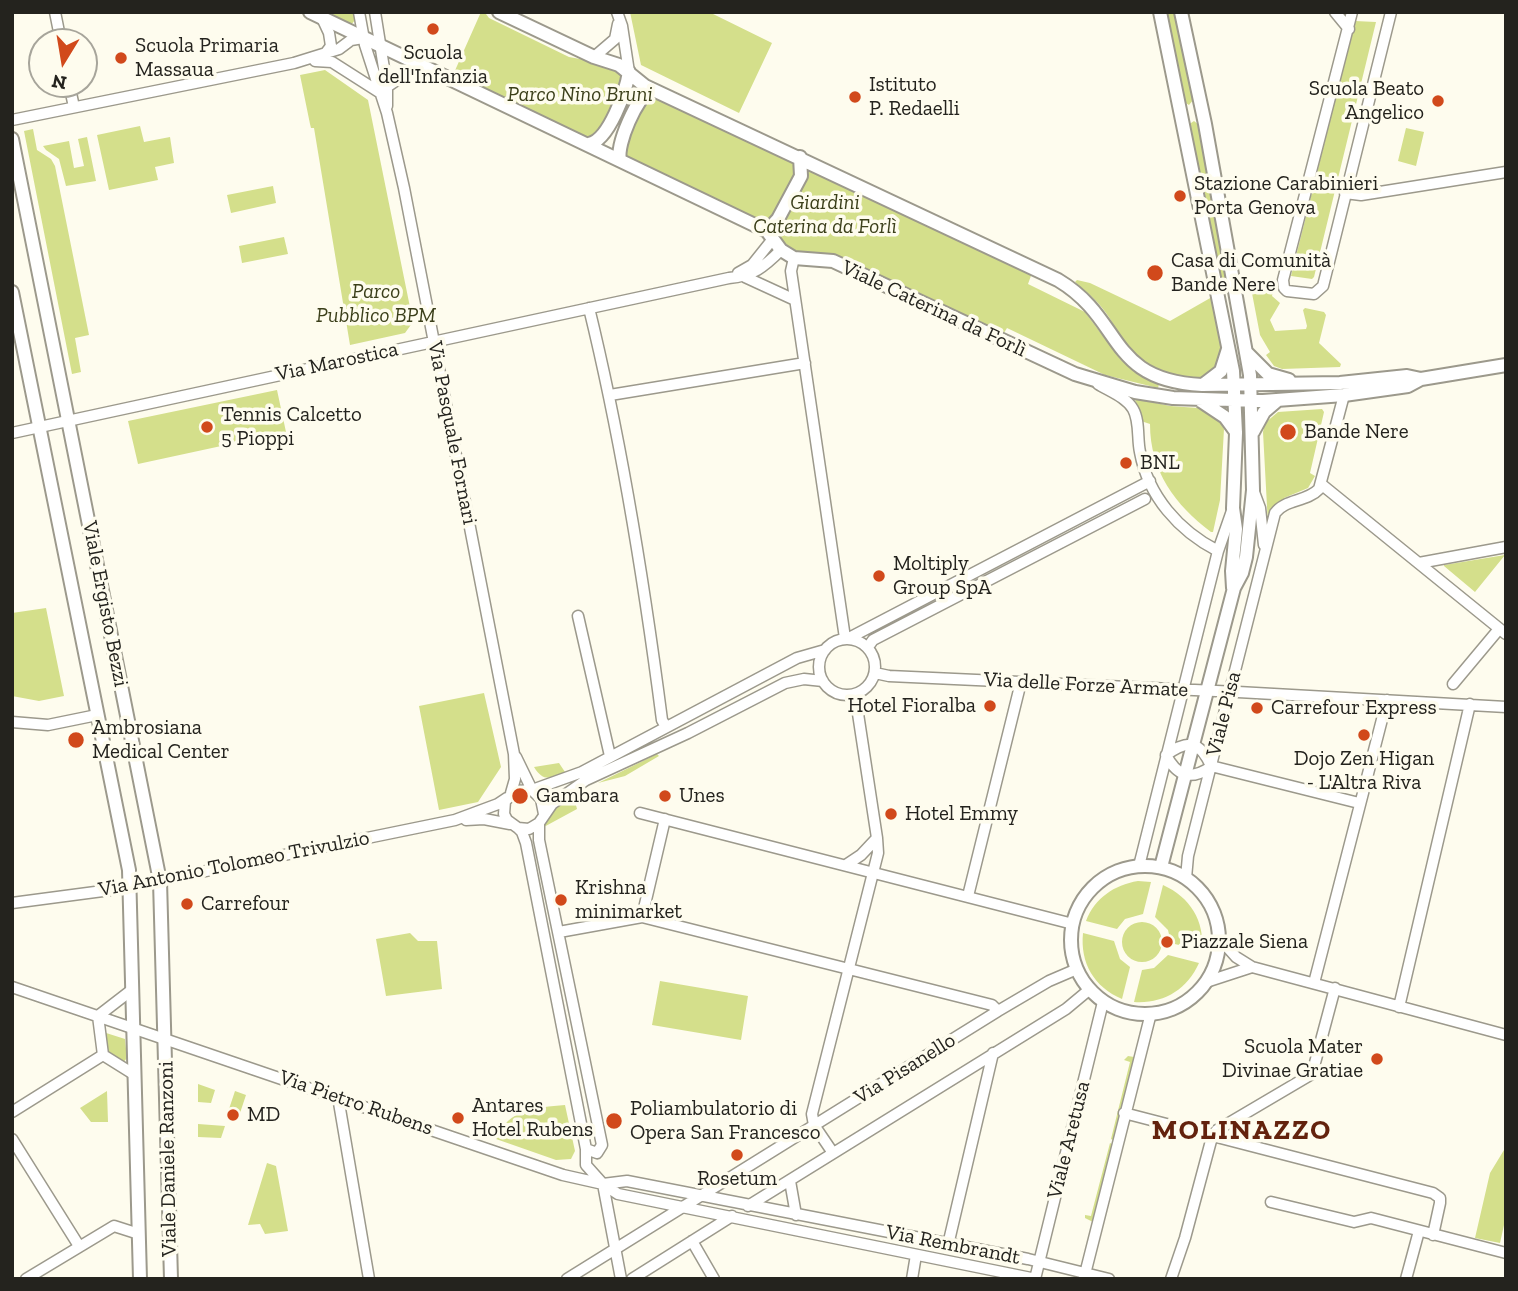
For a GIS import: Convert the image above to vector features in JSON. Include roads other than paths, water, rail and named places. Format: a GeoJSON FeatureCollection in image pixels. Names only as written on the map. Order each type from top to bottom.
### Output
{"type":"FeatureCollection","features":[{"type":"Feature","properties":{"kind":"main road"},"geometry":{"type":"LineString","coordinates":[[499,12],[594,57],[612,61],[651,89],[1058,280],[1090,305],[1114,341],[1138,367],[1168,381],[1235,386],[1340,383],[1407,376],[1421,379],[1506,365]]}},
{"type":"Feature","properties":{"kind":"main road"},"geometry":{"type":"LineString","coordinates":[[1160,12],[1235,386],[1234,589]]}},
{"type":"Feature","properties":{"kind":"main road"},"geometry":{"type":"LineString","coordinates":[[1181,12],[1202,112],[1251,386],[1253,490],[1246,557],[1234,589]]}},
{"type":"Feature","properties":{"kind":"main road","name":"Viale Caterina da Forlì"},"geometry":{"type":"LineString","coordinates":[[316,15],[589,144],[769,236],[781,250],[794,258],[833,261],[1091,381],[1135,393],[1198,400],[1251,401],[1344,396],[1408,386],[1421,379]]}},
{"type":"Feature","properties":{"kind":"main road"},"geometry":{"type":"LineString","coordinates":[[589,144],[596,143],[604,136],[625,92],[629,72]]}},
{"type":"Feature","properties":{"kind":"main road"},"geometry":{"type":"LineString","coordinates":[[620,160],[620,144],[640,99],[651,89]]}},
{"type":"Feature","properties":{"kind":"main road"},"geometry":{"type":"LineString","coordinates":[[1182,116],[1202,112]]}},
{"type":"Feature","properties":{"kind":"main road","name":"Viale Ergisto Bezzi"},"geometry":{"type":"LineString","coordinates":[[12,139],[160,881],[165,1038]]}},
{"type":"Feature","properties":{"kind":"main road"},"geometry":{"type":"LineString","coordinates":[[769,236],[801,176],[800,158]]}},
{"type":"Feature","properties":{"kind":"main road","name":"Viale Ergisto Bezzi"},"geometry":{"type":"LineString","coordinates":[[12,292],[130,887],[134,1028]]}},
{"type":"Feature","properties":{"kind":"main road"},"geometry":{"type":"LineString","coordinates":[[1219,299],[1228,294],[1235,295]]}},
{"type":"Feature","properties":{"kind":"main road"},"geometry":{"type":"LineString","coordinates":[[1223,317],[1232,319],[1239,314]]}},
{"type":"Feature","properties":{"kind":"main road"},"geometry":{"type":"LineString","coordinates":[[1202,385],[1221,371],[1229,346]]}},
{"type":"Feature","properties":{"kind":"main road"},"geometry":{"type":"LineString","coordinates":[[1247,353],[1268,374],[1308,383]]}},
{"type":"Feature","properties":{"kind":"main road"},"geometry":{"type":"LineString","coordinates":[[1198,400],[1225,417],[1236,433]]}},
{"type":"Feature","properties":{"kind":"main road"},"geometry":{"type":"LineString","coordinates":[[1252,432],[1264,412],[1278,400]]}},
{"type":"Feature","properties":{"kind":"main road","name":"Viale Pisa"},"geometry":{"type":"LineString","coordinates":[[1161,867],[1234,589]]}},
{"type":"Feature","properties":{"kind":"main road"},"geometry":{"type":"LineString","coordinates":[[1139,866],[1161,867],[1186,878],[1209,903],[1219,938],[1217,957],[1206,982],[1179,1006],[1151,1013],[1125,1011],[1103,1002],[1090,989],[1077,969],[1071,944],[1073,924],[1080,904],[1092,888],[1113,873],[1139,866]]}},
{"type":"Feature","properties":{"kind":"main road","name":"Viale Daniele Ranzoni"},"geometry":{"type":"LineString","coordinates":[[134,1028],[140,1279]]}},
{"type":"Feature","properties":{"kind":"main road","name":"Viale Daniele Ranzoni"},"geometry":{"type":"LineString","coordinates":[[165,1038],[171,1279]]}},
{"type":"Feature","properties":{"kind":"street"},"geometry":{"type":"LineString","coordinates":[[359,12],[363,37],[383,89]]}},
{"type":"Feature","properties":{"kind":"street"},"geometry":{"type":"LineString","coordinates":[[375,12],[383,89]]}},
{"type":"Feature","properties":{"kind":"street"},"geometry":{"type":"LineString","coordinates":[[1335,12],[1349,29]]}},
{"type":"Feature","properties":{"kind":"street"},"geometry":{"type":"LineString","coordinates":[[1352,12],[1283,284],[1287,291],[1318,293],[1323,286],[1391,12]]}},
{"type":"Feature","properties":{"kind":"street","name":"Viale Caterina da Forlì"},"geometry":{"type":"LineString","coordinates":[[316,15],[329,33],[331,46],[325,54]]}},
{"type":"Feature","properties":{"kind":"street"},"geometry":{"type":"LineString","coordinates":[[594,57],[615,39],[617,16]]}},
{"type":"Feature","properties":{"kind":"street"},"geometry":{"type":"LineString","coordinates":[[617,16],[622,26],[629,72]]}},
{"type":"Feature","properties":{"kind":"street"},"geometry":{"type":"LineString","coordinates":[[12,120],[294,63],[325,54],[351,40],[363,37]]}},
{"type":"Feature","properties":{"kind":"street"},"geometry":{"type":"LineString","coordinates":[[294,63],[324,60],[332,62],[383,89]]}},
{"type":"Feature","properties":{"kind":"street"},"geometry":{"type":"LineString","coordinates":[[383,89],[419,65]]}},
{"type":"Feature","properties":{"kind":"street","name":"Via Pasquale Fornari"},"geometry":{"type":"LineString","coordinates":[[383,89],[435,341],[514,754],[515,779],[509,795]]}},
{"type":"Feature","properties":{"kind":"street"},"geometry":{"type":"LineString","coordinates":[[72,98],[74,107]]}},
{"type":"Feature","properties":{"kind":"street"},"geometry":{"type":"LineString","coordinates":[[1345,193],[1362,195],[1506,172]]}},
{"type":"Feature","properties":{"kind":"street","name":"Via Marostica"},"geometry":{"type":"LineString","coordinates":[[729,278],[752,265],[769,236]]}},
{"type":"Feature","properties":{"kind":"street","name":"Via Marostica"},"geometry":{"type":"LineString","coordinates":[[68,420],[743,277],[760,270],[781,250]]}},
{"type":"Feature","properties":{"kind":"street"},"geometry":{"type":"LineString","coordinates":[[794,258],[791,271],[795,300],[847,638]]}},
{"type":"Feature","properties":{"kind":"street"},"geometry":{"type":"LineString","coordinates":[[743,277],[795,300]]}},
{"type":"Feature","properties":{"kind":"street"},"geometry":{"type":"LineString","coordinates":[[589,308],[610,395],[641,563],[662,720],[666,727]]}},
{"type":"Feature","properties":{"kind":"street"},"geometry":{"type":"LineString","coordinates":[[610,395],[805,363]]}},
{"type":"Feature","properties":{"kind":"street"},"geometry":{"type":"LineString","coordinates":[[1091,381],[1126,401],[1133,408],[1139,451],[1159,499],[1181,527],[1218,551]]}},
{"type":"Feature","properties":{"kind":"street"},"geometry":{"type":"LineString","coordinates":[[1344,396],[1321,484],[1502,631],[1453,684]]}},
{"type":"Feature","properties":{"kind":"street"},"geometry":{"type":"LineString","coordinates":[[12,433],[68,420]]}},
{"type":"Feature","properties":{"kind":"street"},"geometry":{"type":"LineString","coordinates":[[621,1279],[603,1184],[586,1165],[586,1149],[526,843],[522,832],[504,814],[509,795],[522,789],[532,790],[582,772],[797,658],[825,650],[835,641],[847,638],[1150,481]]}},
{"type":"Feature","properties":{"kind":"street","name":"Viale Pisa"},"geometry":{"type":"LineString","coordinates":[[1186,878],[1188,856],[1277,510],[1313,495],[1321,484]]}},
{"type":"Feature","properties":{"kind":"street"},"geometry":{"type":"LineString","coordinates":[[1253,490],[1260,508],[1265,549]]}},
{"type":"Feature","properties":{"kind":"street"},"geometry":{"type":"LineString","coordinates":[[867,646],[873,640],[1145,499]]}},
{"type":"Feature","properties":{"kind":"street"},"geometry":{"type":"LineString","coordinates":[[1139,866],[1218,551],[1233,508]]}},
{"type":"Feature","properties":{"kind":"street"},"geometry":{"type":"LineString","coordinates":[[1419,562],[1506,547]]}},
{"type":"Feature","properties":{"kind":"street"},"geometry":{"type":"LineString","coordinates":[[578,616],[610,757]]}},
{"type":"Feature","properties":{"kind":"street"},"geometry":{"type":"LineString","coordinates":[[825,650],[819,666],[823,681],[836,693],[855,694],[866,688],[875,673],[875,659],[867,646],[847,638]]}},
{"type":"Feature","properties":{"kind":"street","name":"Via delle Forze Armate"},"geometry":{"type":"LineString","coordinates":[[875,673],[889,676],[1230,691],[1506,707]]}},
{"type":"Feature","properties":{"kind":"street"},"geometry":{"type":"LineString","coordinates":[[515,827],[529,829],[552,804],[586,780],[671,741],[785,683],[804,679],[823,681]]}},
{"type":"Feature","properties":{"kind":"street"},"geometry":{"type":"LineString","coordinates":[[968,896],[1021,681]]}},
{"type":"Feature","properties":{"kind":"street"},"geometry":{"type":"LineString","coordinates":[[833,1153],[814,1125],[812,1114],[877,853],[855,694]]}},
{"type":"Feature","properties":{"kind":"street"},"geometry":{"type":"LineString","coordinates":[[1314,983],[1387,700]]}},
{"type":"Feature","properties":{"kind":"street"},"geometry":{"type":"LineString","coordinates":[[1399,1007],[1470,704]]}},
{"type":"Feature","properties":{"kind":"street"},"geometry":{"type":"LineString","coordinates":[[12,722],[48,725],[97,715]]}},
{"type":"Feature","properties":{"kind":"street"},"geometry":{"type":"LineString","coordinates":[[1166,755],[1184,744],[1193,746],[1205,753],[1211,766]]}},
{"type":"Feature","properties":{"kind":"street","name":"Via Pasquale Fornari"},"geometry":{"type":"LineString","coordinates":[[514,754],[532,790]]}},
{"type":"Feature","properties":{"kind":"street"},"geometry":{"type":"LineString","coordinates":[[1166,755],[1172,767],[1185,774],[1201,774],[1211,766]]}},
{"type":"Feature","properties":{"kind":"street"},"geometry":{"type":"LineString","coordinates":[[1211,766],[1359,803]]}},
{"type":"Feature","properties":{"kind":"street"},"geometry":{"type":"LineString","coordinates":[[532,790],[541,799],[539,841],[602,1145],[597,1153],[586,1149]]}},
{"type":"Feature","properties":{"kind":"street","name":"Via Antonio Tolomeo Trivulzio"},"geometry":{"type":"LineString","coordinates":[[12,903],[130,887],[455,820],[498,804],[509,795]]}},
{"type":"Feature","properties":{"kind":"street"},"geometry":{"type":"LineString","coordinates":[[640,813],[1073,924]]}},
{"type":"Feature","properties":{"kind":"street","name":"Via Antonio Tolomeo Trivulzio"},"geometry":{"type":"LineString","coordinates":[[455,820],[484,819],[515,827]]}},
{"type":"Feature","properties":{"kind":"street"},"geometry":{"type":"LineString","coordinates":[[642,917],[665,819]]}},
{"type":"Feature","properties":{"kind":"street"},"geometry":{"type":"LineString","coordinates":[[846,865],[877,838]]}},
{"type":"Feature","properties":{"kind":"street"},"geometry":{"type":"LineString","coordinates":[[559,932],[642,917],[992,1005],[998,1011]]}},
{"type":"Feature","properties":{"kind":"street"},"geometry":{"type":"LineString","coordinates":[[1219,938],[1236,957],[1252,967],[1506,1035]]}},
{"type":"Feature","properties":{"kind":"street"},"geometry":{"type":"LineString","coordinates":[[1206,982],[1252,967]]}},
{"type":"Feature","properties":{"kind":"street","name":"Via Pisanello"},"geometry":{"type":"LineString","coordinates":[[567,1279],[998,1011],[1049,981],[1077,969]]}},
{"type":"Feature","properties":{"kind":"street","name":"Via Pietro Rubens"},"geometry":{"type":"LineString","coordinates":[[12,987],[563,1175],[603,1184]]}},
{"type":"Feature","properties":{"kind":"street"},"geometry":{"type":"LineString","coordinates":[[1171,1279],[1212,1137],[1217,1130],[1312,1074],[1335,988]]}},
{"type":"Feature","properties":{"kind":"street"},"geometry":{"type":"LineString","coordinates":[[103,1055],[98,1016],[133,989]]}},
{"type":"Feature","properties":{"kind":"street","name":"Via Pisanello"},"geometry":{"type":"LineString","coordinates":[[632,1279],[1066,1009],[1090,989]]}},
{"type":"Feature","properties":{"kind":"street","name":"Viale Aretusa"},"geometry":{"type":"LineString","coordinates":[[1035,1279],[1103,1002]]}},
{"type":"Feature","properties":{"kind":"street"},"geometry":{"type":"LineString","coordinates":[[1084,1276],[1151,1013]]}},
{"type":"Feature","properties":{"kind":"street"},"geometry":{"type":"LineString","coordinates":[[948,1245],[993,1053]]}},
{"type":"Feature","properties":{"kind":"street"},"geometry":{"type":"LineString","coordinates":[[103,1055],[135,1075]]}},
{"type":"Feature","properties":{"kind":"street"},"geometry":{"type":"LineString","coordinates":[[12,1112],[103,1055]]}},
{"type":"Feature","properties":{"kind":"street"},"geometry":{"type":"LineString","coordinates":[[338,1097],[369,1279]]}},
{"type":"Feature","properties":{"kind":"street"},"geometry":{"type":"LineString","coordinates":[[1125,1113],[1437,1195],[1440,1203],[1433,1235]]}},
{"type":"Feature","properties":{"kind":"street"},"geometry":{"type":"LineString","coordinates":[[12,1139],[79,1246]]}},
{"type":"Feature","properties":{"kind":"street","name":"Via Rembrandt"},"geometry":{"type":"LineString","coordinates":[[603,1184],[627,1181],[1039,1262],[1084,1276],[1109,1279]]}},
{"type":"Feature","properties":{"kind":"street"},"geometry":{"type":"LineString","coordinates":[[790,1181],[796,1215]]}},
{"type":"Feature","properties":{"kind":"street","name":"Via Rembrandt"},"geometry":{"type":"LineString","coordinates":[[603,1184],[618,1194],[1035,1279]]}},
{"type":"Feature","properties":{"kind":"street"},"geometry":{"type":"LineString","coordinates":[[1270,1202],[1354,1222],[1371,1218],[1506,1254]]}},
{"type":"Feature","properties":{"kind":"street"},"geometry":{"type":"LineString","coordinates":[[26,1279],[114,1226],[139,1234]]}},
{"type":"Feature","properties":{"kind":"street"},"geometry":{"type":"LineString","coordinates":[[1406,1279],[1419,1231]]}},
{"type":"Feature","properties":{"kind":"street"},"geometry":{"type":"LineString","coordinates":[[692,1241],[715,1279]]}},
{"type":"Feature","properties":{"kind":"street"},"geometry":{"type":"LineString","coordinates":[[912,1279],[916,1255]]}},
{"type":"Feature","properties":{"kind":"place","name":"Scuola dell'Infanzia"},"geometry":{"type":"Point","coordinates":[433,29]}},
{"type":"Feature","properties":{"kind":"place","name":"Scuola Primaria Massaua"},"geometry":{"type":"Point","coordinates":[121,58]}},
{"type":"Feature","properties":{"kind":"place","name":"Istituto P. Redaelli"},"geometry":{"type":"Point","coordinates":[855,97]}},
{"type":"Feature","properties":{"kind":"place","name":"Scuola Beato Angelico"},"geometry":{"type":"Point","coordinates":[1438,101]}},
{"type":"Feature","properties":{"kind":"place","name":"Stazione Carabinieri Porta Genova"},"geometry":{"type":"Point","coordinates":[1180,196]}},
{"type":"Feature","properties":{"kind":"place","name":"Casa di Comunità Bande Nere"},"geometry":{"type":"Point","coordinates":[1155,273]}},
{"type":"Feature","properties":{"kind":"place","name":"Tennis Calcetto 5 Pioppi"},"geometry":{"type":"Point","coordinates":[207,427]}},
{"type":"Feature","properties":{"kind":"place","name":"Bande Nere"},"geometry":{"type":"Point","coordinates":[1288,432]}},
{"type":"Feature","properties":{"kind":"place","name":"BNL"},"geometry":{"type":"Point","coordinates":[1126,463]}},
{"type":"Feature","properties":{"kind":"place","name":"Moltiply Group SpA"},"geometry":{"type":"Point","coordinates":[879,576]}},
{"type":"Feature","properties":{"kind":"place","name":"Hotel Fioralba"},"geometry":{"type":"Point","coordinates":[990,706]}},
{"type":"Feature","properties":{"kind":"place","name":"Carrefour Express"},"geometry":{"type":"Point","coordinates":[1257,708]}},
{"type":"Feature","properties":{"kind":"place","name":"Dojo Zen Higan - L'Altra Riva"},"geometry":{"type":"Point","coordinates":[1364,735]}},
{"type":"Feature","properties":{"kind":"place","name":"Ambrosiana Medical Center"},"geometry":{"type":"Point","coordinates":[76,740]}},
{"type":"Feature","properties":{"kind":"place","name":"Gambara"},"geometry":{"type":"Point","coordinates":[520,796]}},
{"type":"Feature","properties":{"kind":"place","name":"Unes"},"geometry":{"type":"Point","coordinates":[665,796]}},
{"type":"Feature","properties":{"kind":"place","name":"Hotel Emmy"},"geometry":{"type":"Point","coordinates":[891,814]}},
{"type":"Feature","properties":{"kind":"place","name":"Krishna minimarket"},"geometry":{"type":"Point","coordinates":[561,900]}},
{"type":"Feature","properties":{"kind":"place","name":"Carrefour"},"geometry":{"type":"Point","coordinates":[187,904]}},
{"type":"Feature","properties":{"kind":"place","name":"Piazzale Siena"},"geometry":{"type":"Point","coordinates":[1167,942]}},
{"type":"Feature","properties":{"kind":"place","name":"Scuola Mater Divinae Gratiae"},"geometry":{"type":"Point","coordinates":[1377,1059]}},
{"type":"Feature","properties":{"kind":"place","name":"MD"},"geometry":{"type":"Point","coordinates":[233,1115]}},
{"type":"Feature","properties":{"kind":"place","name":"Antares Hotel Rubens"},"geometry":{"type":"Point","coordinates":[458,1118]}},
{"type":"Feature","properties":{"kind":"place","name":"Poliambulatorio di Opera San Francesco"},"geometry":{"type":"Point","coordinates":[614,1121]}},
{"type":"Feature","properties":{"kind":"place","name":"Rosetum"},"geometry":{"type":"Point","coordinates":[737,1155]}},
{"type":"Feature","properties":{"kind":"district","name":"MOLINAZZO"},"geometry":{"type":"Point","coordinates":[1242,1131]}},
{"type":"Feature","properties":{"kind":"park label","name":"Parco Nino Bruni"},"geometry":{"type":"Point","coordinates":[580,95]}},
{"type":"Feature","properties":{"kind":"park label","name":"Giardini Caterina da Forlì"},"geometry":{"type":"Point","coordinates":[825,215]}},
{"type":"Feature","properties":{"kind":"park label","name":"Parco Pubblico BPM"},"geometry":{"type":"Point","coordinates":[376,304]}}]}
